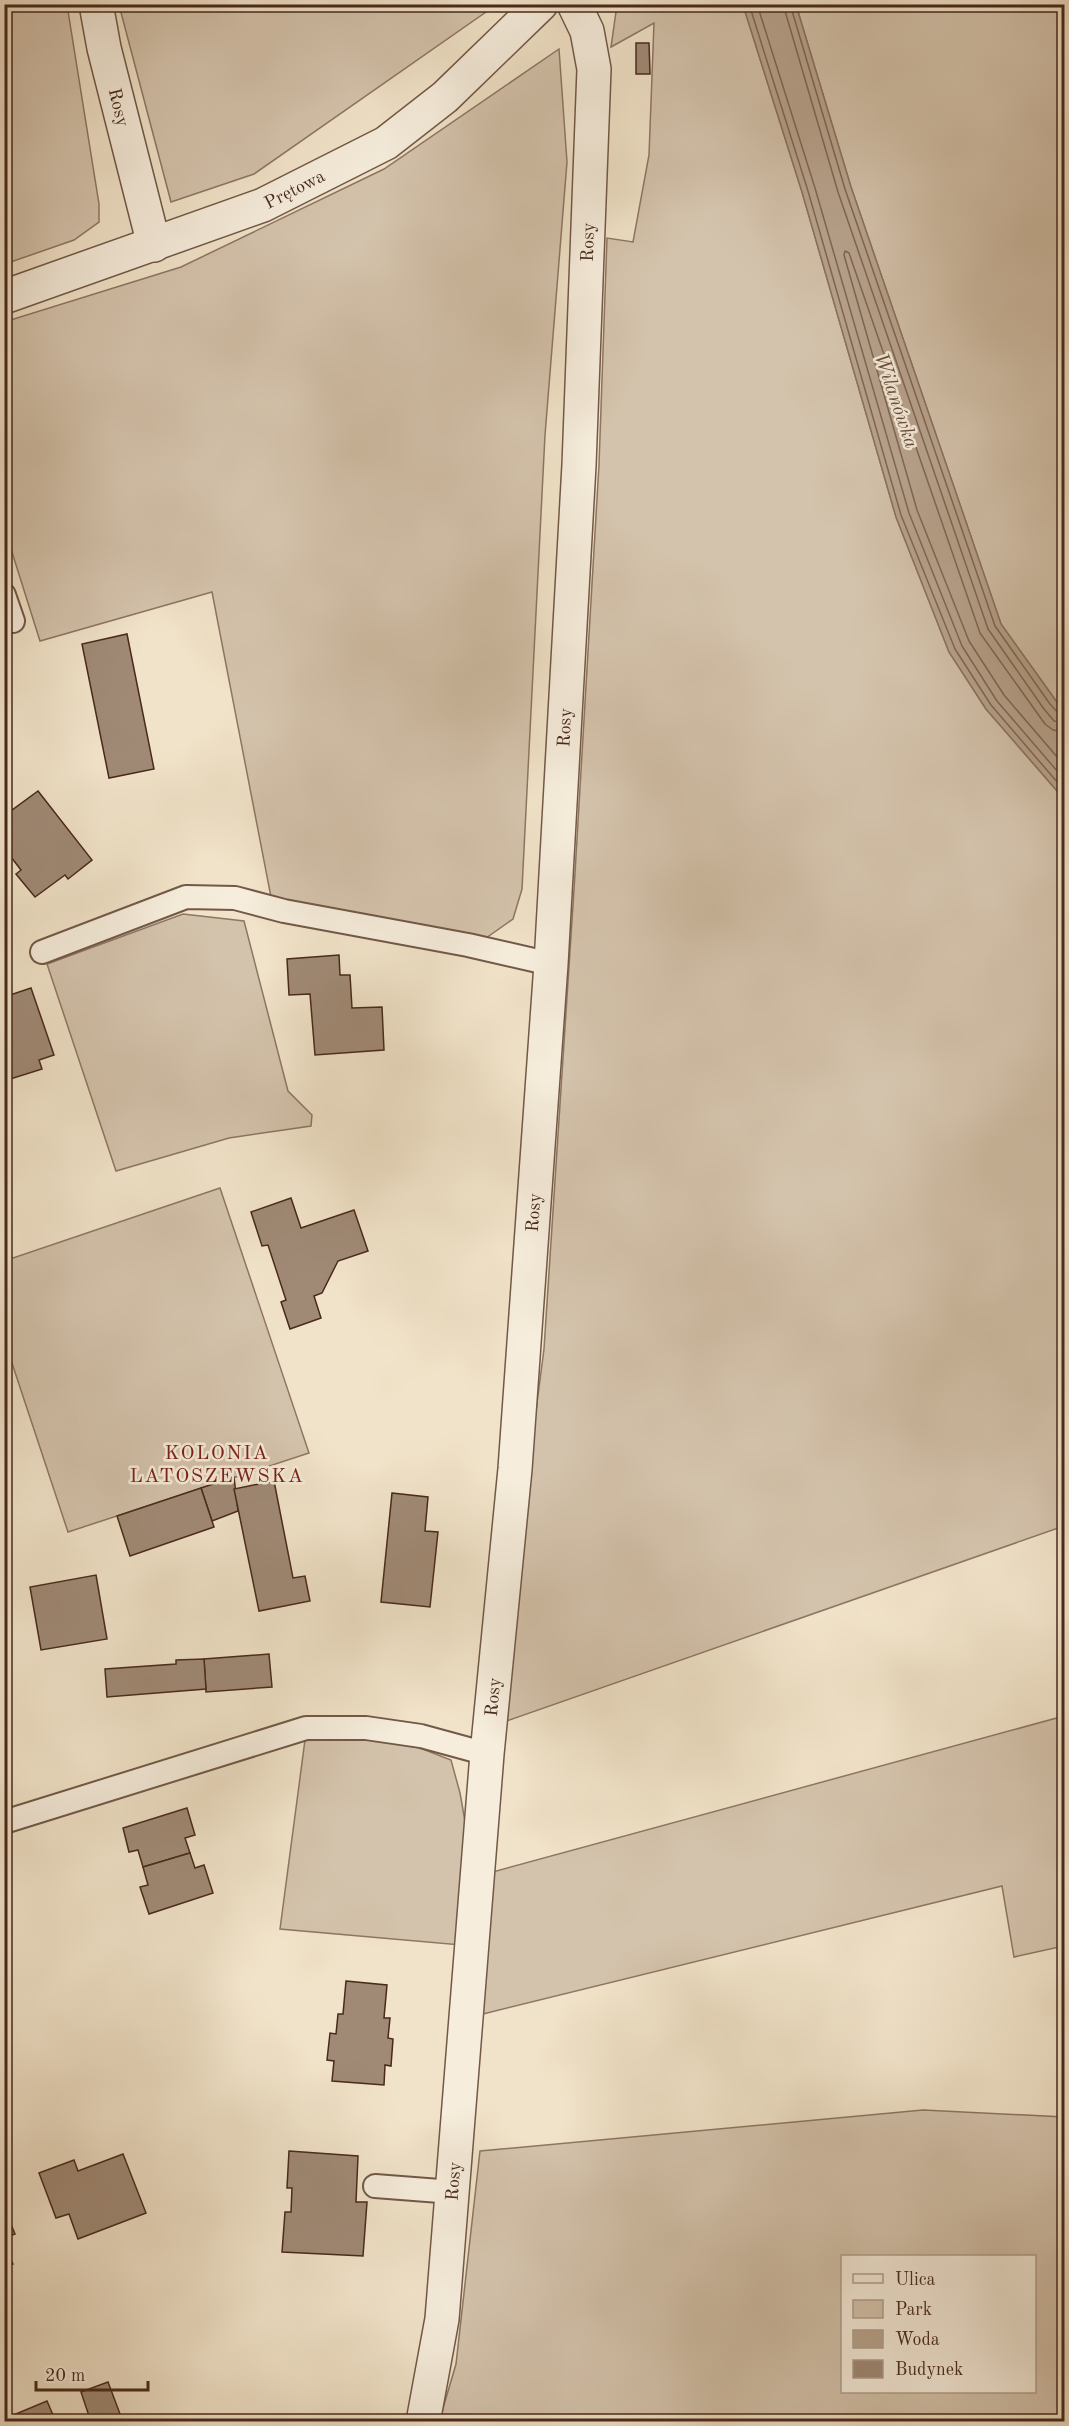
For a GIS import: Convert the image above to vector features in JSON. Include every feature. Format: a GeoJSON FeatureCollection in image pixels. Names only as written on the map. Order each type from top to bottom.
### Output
{"type":"FeatureCollection","features":[{"type":"Feature","properties":{"kind":"street","name":"Rosy"},"geometry":{"type":"LineString","coordinates":[[96,4],[104,48],[154,245]]}},
{"type":"Feature","properties":{"kind":"street","name":"Prętowa"},"geometry":{"type":"LineString","coordinates":[[4,297],[263,205],[386,143],[445,97],[481,65],[541,4]]}},
{"type":"Feature","properties":{"kind":"street","name":"Rosy"},"geometry":{"type":"LineString","coordinates":[[423,2421],[442,2319],[487,1754],[515,1469],[551,963],[579,465],[594,69],[587,31],[574,4]]}},
{"type":"Feature","properties":{"kind":"lane"},"geometry":{"type":"LineString","coordinates":[[4,595],[13,621]]}},
{"type":"Feature","properties":{"kind":"lane"},"geometry":{"type":"LineString","coordinates":[[42,952],[186,897],[206,897],[235,898],[284,911],[468,945],[551,963]]}},
{"type":"Feature","properties":{"kind":"lane"},"geometry":{"type":"LineString","coordinates":[[4,1822],[306,1728],[366,1728],[410,1734],[487,1754]]}},
{"type":"Feature","properties":{"kind":"lane"},"geometry":{"type":"LineString","coordinates":[[375,2186],[453,2192]]}},
{"type":"Feature","properties":{"kind":"green space"},"geometry":{"type":"Polygon","coordinates":[[[119,4],[496,5],[254,174],[171,202],[119,4]]]}},
{"type":"Feature","properties":{"kind":"green space"},"geometry":{"type":"Polygon","coordinates":[[[4,5],[67,5],[99,204],[99,222],[74,240],[5,264],[4,5]]]}},
{"type":"Feature","properties":{"kind":"green space"},"geometry":{"type":"Polygon","coordinates":[[[617,5],[743,5],[802,192],[896,517],[949,652],[986,709],[1064,799],[1064,1526],[498,1724],[507,1635],[544,1349],[599,465],[607,238],[633,242],[649,155],[654,23],[611,47],[617,5]]]}},
{"type":"Feature","properties":{"kind":"green space"},"geometry":{"type":"Polygon","coordinates":[[[796,5],[1064,5],[1064,712],[1001,624],[851,187],[796,5]]]}},
{"type":"Feature","properties":{"kind":"green space"},"geometry":{"type":"Polygon","coordinates":[[[559,49],[567,162],[545,435],[522,889],[513,919],[486,938],[271,897],[212,592],[40,641],[5,530],[4,322],[181,267],[384,169],[559,49]]]}},
{"type":"Feature","properties":{"kind":"green space"},"geometry":{"type":"Polygon","coordinates":[[[183,914],[244,921],[288,1091],[312,1115],[311,1126],[229,1138],[116,1171],[47,964],[183,914]]]}},
{"type":"Feature","properties":{"kind":"green space"},"geometry":{"type":"Polygon","coordinates":[[[220,1188],[309,1453],[68,1532],[5,1342],[4,1261],[220,1188]]]}},
{"type":"Feature","properties":{"kind":"green space"},"geometry":{"type":"Polygon","coordinates":[[[1064,1716],[1064,1946],[1014,1957],[1002,1886],[483,2014],[489,1873],[1064,1716]]]}},
{"type":"Feature","properties":{"kind":"green space"},"geometry":{"type":"Polygon","coordinates":[[[357,1737],[420,1748],[451,1760],[460,1793],[469,1844],[461,1945],[280,1929],[305,1740],[357,1737]]]}},
{"type":"Feature","properties":{"kind":"green space"},"geometry":{"type":"Polygon","coordinates":[[[923,2110],[1064,2117],[1064,2421],[439,2422],[456,2364],[480,2151],[923,2110]]]}},
{"type":"Feature","properties":{"kind":"water","name":"Wilanówka"},"geometry":{"type":"Polygon","coordinates":[[[743,5],[796,5],[851,187],[1001,624],[1064,712],[1064,799],[986,709],[949,652],[896,517],[802,192],[743,5]]]}},
{"type":"Feature","properties":{"kind":"building"},"geometry":{"type":"Polygon","coordinates":[[[636,43],[649,43],[650,74],[636,74],[636,43]]]}},
{"type":"Feature","properties":{"kind":"building"},"geometry":{"type":"Polygon","coordinates":[[[127,634],[154,769],[109,778],[82,644],[127,634]]]}},
{"type":"Feature","properties":{"kind":"building"},"geometry":{"type":"Polygon","coordinates":[[[38,791],[92,860],[68,879],[65,875],[35,897],[16,874],[21,870],[4,848],[4,816],[38,791]]]}},
{"type":"Feature","properties":{"kind":"building"},"geometry":{"type":"Polygon","coordinates":[[[339,955],[340,975],[350,975],[352,1008],[382,1007],[384,1050],[315,1055],[310,994],[289,995],[287,959],[339,955]]]}},
{"type":"Feature","properties":{"kind":"building"},"geometry":{"type":"Polygon","coordinates":[[[31,988],[54,1055],[39,1060],[42,1069],[4,1081],[4,997],[31,988]]]}},
{"type":"Feature","properties":{"kind":"building"},"geometry":{"type":"Polygon","coordinates":[[[291,1198],[301,1228],[354,1210],[368,1251],[338,1261],[322,1293],[314,1296],[321,1318],[290,1329],[281,1302],[286,1300],[268,1245],[262,1246],[251,1212],[291,1198]]]}},
{"type":"Feature","properties":{"kind":"building"},"geometry":{"type":"Polygon","coordinates":[[[234,1477],[238,1511],[212,1521],[201,1488],[234,1477]]]}},
{"type":"Feature","properties":{"kind":"building"},"geometry":{"type":"Polygon","coordinates":[[[274,1481],[293,1578],[305,1576],[310,1601],[259,1611],[234,1489],[274,1481]]]}},
{"type":"Feature","properties":{"kind":"building"},"geometry":{"type":"Polygon","coordinates":[[[201,1488],[214,1527],[130,1556],[117,1516],[201,1488]]]}},
{"type":"Feature","properties":{"kind":"building"},"geometry":{"type":"Polygon","coordinates":[[[392,1493],[428,1497],[425,1531],[438,1532],[430,1607],[381,1602],[392,1493]]]}},
{"type":"Feature","properties":{"kind":"building"},"geometry":{"type":"Polygon","coordinates":[[[96,1575],[107,1639],[41,1650],[30,1587],[96,1575]]]}},
{"type":"Feature","properties":{"kind":"building"},"geometry":{"type":"Polygon","coordinates":[[[269,1654],[272,1687],[206,1692],[204,1659],[269,1654]]]}},
{"type":"Feature","properties":{"kind":"building"},"geometry":{"type":"Polygon","coordinates":[[[204,1659],[206,1689],[107,1697],[105,1669],[176,1664],[176,1660],[204,1659]]]}},
{"type":"Feature","properties":{"kind":"building"},"geometry":{"type":"Polygon","coordinates":[[[187,1808],[195,1835],[185,1838],[190,1853],[143,1867],[138,1850],[129,1852],[123,1828],[187,1808]]]}},
{"type":"Feature","properties":{"kind":"building"},"geometry":{"type":"Polygon","coordinates":[[[190,1853],[195,1868],[204,1865],[213,1893],[149,1914],[140,1887],[148,1885],[143,1867],[190,1853]]]}},
{"type":"Feature","properties":{"kind":"building"},"geometry":{"type":"Polygon","coordinates":[[[346,1981],[387,1985],[384,2018],[390,2018],[388,2038],[393,2039],[391,2066],[385,2065],[384,2085],[332,2081],[334,2061],[327,2060],[330,2033],[336,2034],[338,2014],[343,2014],[346,1981]]]}},
{"type":"Feature","properties":{"kind":"building"},"geometry":{"type":"Polygon","coordinates":[[[289,2151],[358,2156],[356,2202],[367,2202],[363,2256],[282,2252],[285,2212],[291,2212],[292,2188],[287,2188],[289,2151]]]}},
{"type":"Feature","properties":{"kind":"building"},"geometry":{"type":"Polygon","coordinates":[[[123,2154],[146,2213],[78,2239],[69,2214],[56,2218],[39,2173],[74,2160],[78,2171],[123,2154]]]}},
{"type":"Feature","properties":{"kind":"building"},"geometry":{"type":"Polygon","coordinates":[[[4,2207],[15,2234],[4,2238],[4,2207]]]}},
{"type":"Feature","properties":{"kind":"building"},"geometry":{"type":"Polygon","coordinates":[[[4,2243],[13,2264],[4,2267],[4,2243]]]}},
{"type":"Feature","properties":{"kind":"building"},"geometry":{"type":"Polygon","coordinates":[[[108,2382],[123,2422],[91,2422],[81,2392],[108,2382]]]}},
{"type":"Feature","properties":{"kind":"building"},"geometry":{"type":"Polygon","coordinates":[[[47,2401],[56,2422],[5,2422],[11,2419],[11,2416],[47,2401]]]}},
{"type":"Feature","properties":{"kind":"district","name":"KOLONIA LATOSZEWSKA"},"geometry":{"type":"Point","coordinates":[217,1464]}}]}
